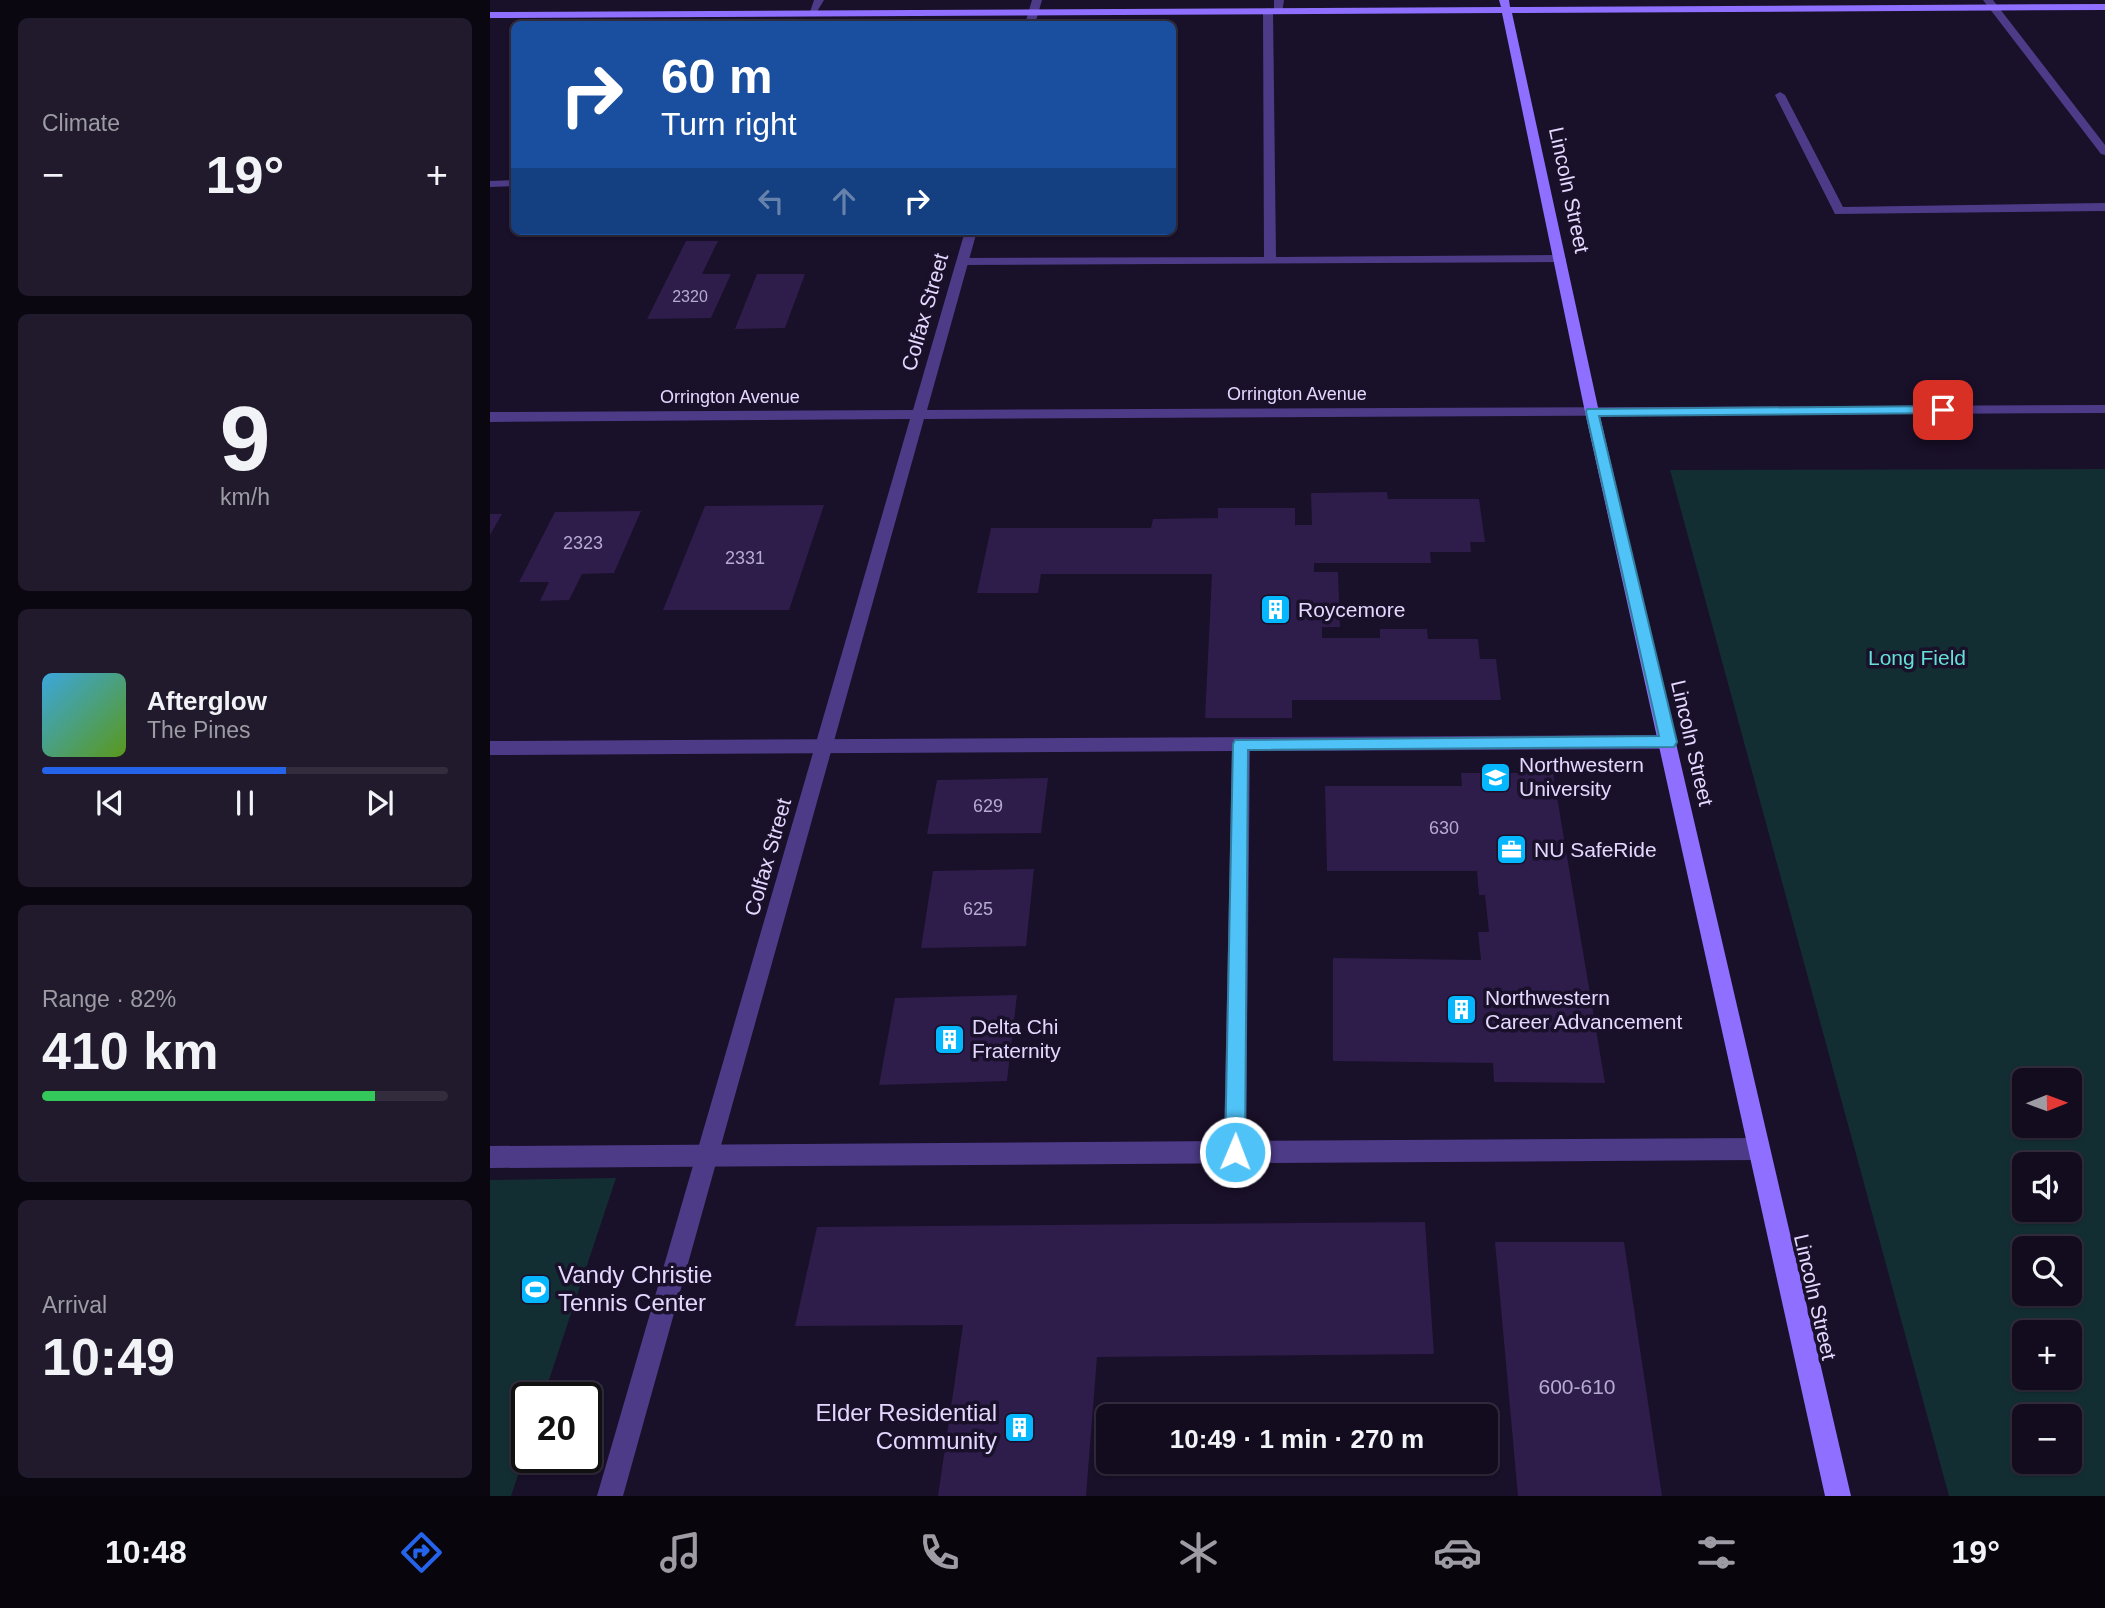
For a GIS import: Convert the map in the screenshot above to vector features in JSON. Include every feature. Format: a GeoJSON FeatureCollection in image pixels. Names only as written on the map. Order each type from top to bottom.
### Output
{"type":"FeatureCollection","features":[{"type":"Feature","properties":{"kind":"street"},"geometry":{"type":"LineString","coordinates":[[812,13],[819,0]]}},
{"type":"Feature","properties":{"kind":"street"},"geometry":{"type":"LineString","coordinates":[[1031,21],[1037,0]]}},
{"type":"Feature","properties":{"kind":"street"},"geometry":{"type":"LineString","coordinates":[[490,15],[1034,12],[1505,5],[1991,4],[2105,7]]}},
{"type":"Feature","properties":{"kind":"street"},"geometry":{"type":"LineString","coordinates":[[1991,4],[2105,152]]}},
{"type":"Feature","properties":{"kind":"street","name":"Lincoln Street"},"geometry":{"type":"LineString","coordinates":[[1505,5],[1592,412],[1838,1496]]}},
{"type":"Feature","properties":{"kind":"street"},"geometry":{"type":"LineString","coordinates":[[1270,261],[1276,7]]}},
{"type":"Feature","properties":{"kind":"street"},"geometry":{"type":"LineString","coordinates":[[1780,94],[1839,211],[2105,207]]}},
{"type":"Feature","properties":{"kind":"street"},"geometry":{"type":"LineString","coordinates":[[490,184],[511,183]]}},
{"type":"Feature","properties":{"kind":"street","name":"Colfax Street"},"geometry":{"type":"LineString","coordinates":[[610,1496],[970,235]]}},
{"type":"Feature","properties":{"kind":"street"},"geometry":{"type":"LineString","coordinates":[[962,262],[1560,260]]}},
{"type":"Feature","properties":{"kind":"street","name":"Orrington Avenue"},"geometry":{"type":"LineString","coordinates":[[490,417],[2105,409]]}},
{"type":"Feature","properties":{"kind":"street"},"geometry":{"type":"LineString","coordinates":[[490,748],[1669,742]]}},
{"type":"Feature","properties":{"kind":"street"},"geometry":{"type":"LineString","coordinates":[[1235,1152],[1241,744]]}},
{"type":"Feature","properties":{"kind":"street"},"geometry":{"type":"LineString","coordinates":[[490,1157],[1758,1149]]}},
{"type":"Feature","properties":{"kind":"green space","name":"Long Field"},"geometry":{"type":"Polygon","coordinates":[[[2105,469],[2105,1496],[1949,1496],[1670,470],[2105,469]]]}},
{"type":"Feature","properties":{"kind":"green space","name":"Vandy Christie Tennis Center"},"geometry":{"type":"Polygon","coordinates":[[[616,1178],[548,1382],[511,1382],[511,1473],[519,1473],[511,1496],[490,1496],[490,1180],[616,1178]]]}},
{"type":"Feature","properties":{"kind":"building"},"geometry":{"type":"Polygon","coordinates":[[[686,241],[718,241],[702,274],[731,274],[711,318],[647,319],[686,241]]]}},
{"type":"Feature","properties":{"kind":"building"},"geometry":{"type":"Polygon","coordinates":[[[757,274],[805,274],[785,328],[735,329],[757,274]]]}},
{"type":"Feature","properties":{"kind":"building","name":"Roycemore"},"geometry":{"type":"Polygon","coordinates":[[[1387,492],[1388,499],[1479,499],[1485,542],[1470,542],[1471,552],[1430,552],[1431,563],[1314,563],[1314,572],[1338,572],[1340,627],[1322,627],[1322,638],[1380,638],[1380,629],[1427,629],[1428,639],[1478,639],[1480,659],[1496,659],[1501,700],[1292,700],[1292,718],[1205,718],[1212,574],[1041,574],[1038,593],[977,593],[991,528],[1151,528],[1153,519],[1218,518],[1218,508],[1295,508],[1295,525],[1312,525],[1311,493],[1387,492]]]}},
{"type":"Feature","properties":{"kind":"building"},"geometry":{"type":"Polygon","coordinates":[[[824,505],[789,610],[663,610],[705,506],[824,505]]]}},
{"type":"Feature","properties":{"kind":"building"},"geometry":{"type":"Polygon","coordinates":[[[641,511],[614,573],[582,574],[569,600],[540,601],[549,582],[519,582],[555,512],[641,511]]]}},
{"type":"Feature","properties":{"kind":"building"},"geometry":{"type":"Polygon","coordinates":[[[490,514],[502,514],[490,535],[490,514]]]}},
{"type":"Feature","properties":{"kind":"building"},"geometry":{"type":"Polygon","coordinates":[[[1461,773],[1553,773],[1605,1083],[1494,1082],[1493,1063],[1333,1061],[1333,958],[1481,960],[1478,932],[1489,932],[1485,895],[1479,895],[1477,871],[1327,871],[1325,786],[1462,786],[1461,773]]]}},
{"type":"Feature","properties":{"kind":"building"},"geometry":{"type":"Polygon","coordinates":[[[1048,778],[1041,833],[927,834],[937,780],[1048,778]]]}},
{"type":"Feature","properties":{"kind":"building"},"geometry":{"type":"Polygon","coordinates":[[[1034,869],[1026,946],[921,948],[933,871],[1034,869]]]}},
{"type":"Feature","properties":{"kind":"building","name":"Delta Chi Fraternity"},"geometry":{"type":"Polygon","coordinates":[[[1017,995],[1007,1081],[879,1085],[895,998],[1017,995]]]}},
{"type":"Feature","properties":{"kind":"building","name":"Elder Residential Community"},"geometry":{"type":"Polygon","coordinates":[[[1425,1222],[1434,1354],[1097,1357],[1086,1496],[938,1496],[963,1325],[795,1326],[817,1227],[1425,1222]]]}},
{"type":"Feature","properties":{"kind":"building"},"geometry":{"type":"Polygon","coordinates":[[[1495,1242],[1624,1242],[1662,1496],[1518,1496],[1495,1242]]]}},
{"type":"Feature","properties":{"kind":"place","name":"Roycemore"},"geometry":{"type":"Point","coordinates":[1275,610]}},
{"type":"Feature","properties":{"kind":"place","name":"Northwestern University"},"geometry":{"type":"Point","coordinates":[1496,777]}},
{"type":"Feature","properties":{"kind":"place","name":"NU SafeRide"},"geometry":{"type":"Point","coordinates":[1511,850]}},
{"type":"Feature","properties":{"kind":"place","name":"Northwestern Career Advancement"},"geometry":{"type":"Point","coordinates":[1462,1010]}},
{"type":"Feature","properties":{"kind":"place","name":"Delta Chi Fraternity"},"geometry":{"type":"Point","coordinates":[949,1039]}},
{"type":"Feature","properties":{"kind":"place","name":"Vandy Christie Tennis Center"},"geometry":{"type":"Point","coordinates":[535,1289]}},
{"type":"Feature","properties":{"kind":"place","name":"Elder Residential Community"},"geometry":{"type":"Point","coordinates":[1020,1427]}},
{"type":"Feature","properties":{"kind":"route"},"geometry":{"type":"LineString","coordinates":[[1235,1152],[1241,744],[1669,742],[1592,412],[1943,410]]}}]}
